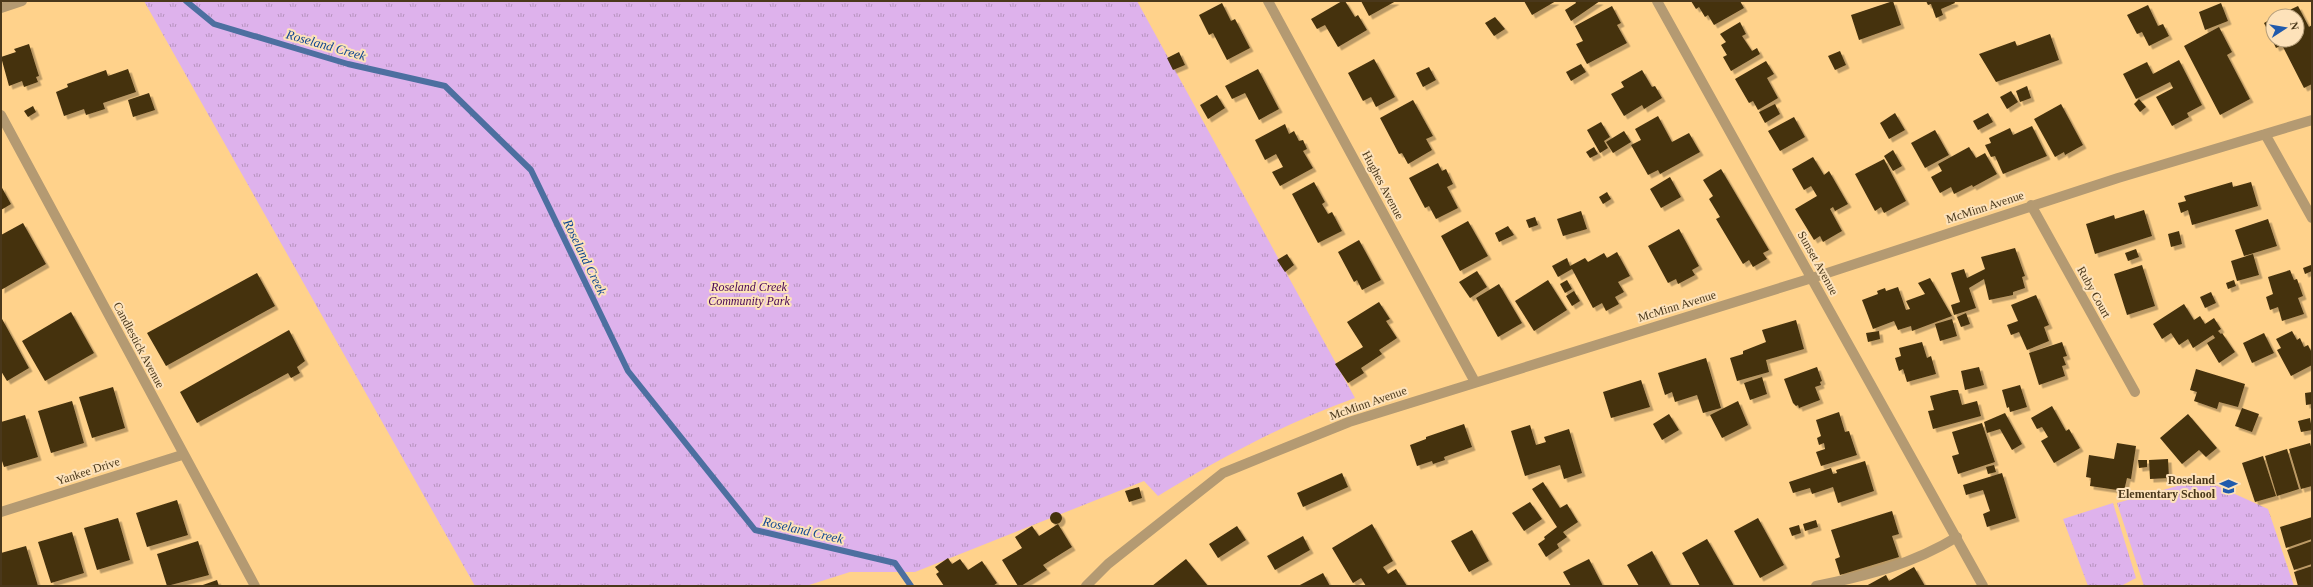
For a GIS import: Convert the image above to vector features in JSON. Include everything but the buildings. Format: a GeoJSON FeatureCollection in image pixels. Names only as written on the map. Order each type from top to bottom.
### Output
{"type":"FeatureCollection","features":[{"type":"Feature","properties":{"kind":"street"},"geometry":{"type":"LineString","coordinates":[[1,8],[22,1]]}},
{"type":"Feature","properties":{"kind":"street","name":"Hughes Avenue"},"geometry":{"type":"LineString","coordinates":[[1268,1],[1475,382]]}},
{"type":"Feature","properties":{"kind":"street","name":"Sunset Avenue"},"geometry":{"type":"LineString","coordinates":[[1657,1],[1983,586]]}},
{"type":"Feature","properties":{"kind":"street","name":"Candlestick Avenue"},"geometry":{"type":"LineString","coordinates":[[1,115],[182,455],[255,586]]}},
{"type":"Feature","properties":{"kind":"street","name":"McMinn Avenue"},"geometry":{"type":"LineString","coordinates":[[1086,586],[1108,564],[1223,473],[1348,422],[1812,278],[2031,205],[2312,120]]}},
{"type":"Feature","properties":{"kind":"street"},"geometry":{"type":"LineString","coordinates":[[2265,134],[2312,218]]}},
{"type":"Feature","properties":{"kind":"street","name":"Ruby Court"},"geometry":{"type":"LineString","coordinates":[[2031,205],[2135,392]]}},
{"type":"Feature","properties":{"kind":"street","name":"Yankee Drive"},"geometry":{"type":"LineString","coordinates":[[1,512],[182,455]]}},
{"type":"Feature","properties":{"kind":"street"},"geometry":{"type":"LineString","coordinates":[[1816,586],[1868,575],[1905,563],[1936,550],[1957,537]]}},
{"type":"Feature","properties":{"kind":"green space","name":"Roseland Creek Community Park"},"geometry":{"type":"Polygon","coordinates":[[[144,1],[1137,1],[1355,398],[1329,408],[1254,442],[1158,496],[1144,481],[915,572],[850,572],[806,586],[475,586],[144,1]]]}},
{"type":"Feature","properties":{"kind":"green space"},"geometry":{"type":"Polygon","coordinates":[[[2202,479],[2268,509],[2294,586],[2144,586],[2117,503],[2202,479]]]}},
{"type":"Feature","properties":{"kind":"green space"},"geometry":{"type":"Polygon","coordinates":[[[2113,503],[2136,578],[2121,586],[2088,586],[2063,519],[2113,503]]]}},
{"type":"Feature","properties":{"kind":"waterway","name":"Roseland Creek"},"geometry":{"type":"LineString","coordinates":[[186,1],[214,24],[348,64],[445,86],[531,170],[628,371],[755,530],[895,563],[911,586]]}},
{"type":"Feature","properties":{"kind":"place","name":"Roseland Elementary School"},"geometry":{"type":"Point","coordinates":[2228,487]}}]}
